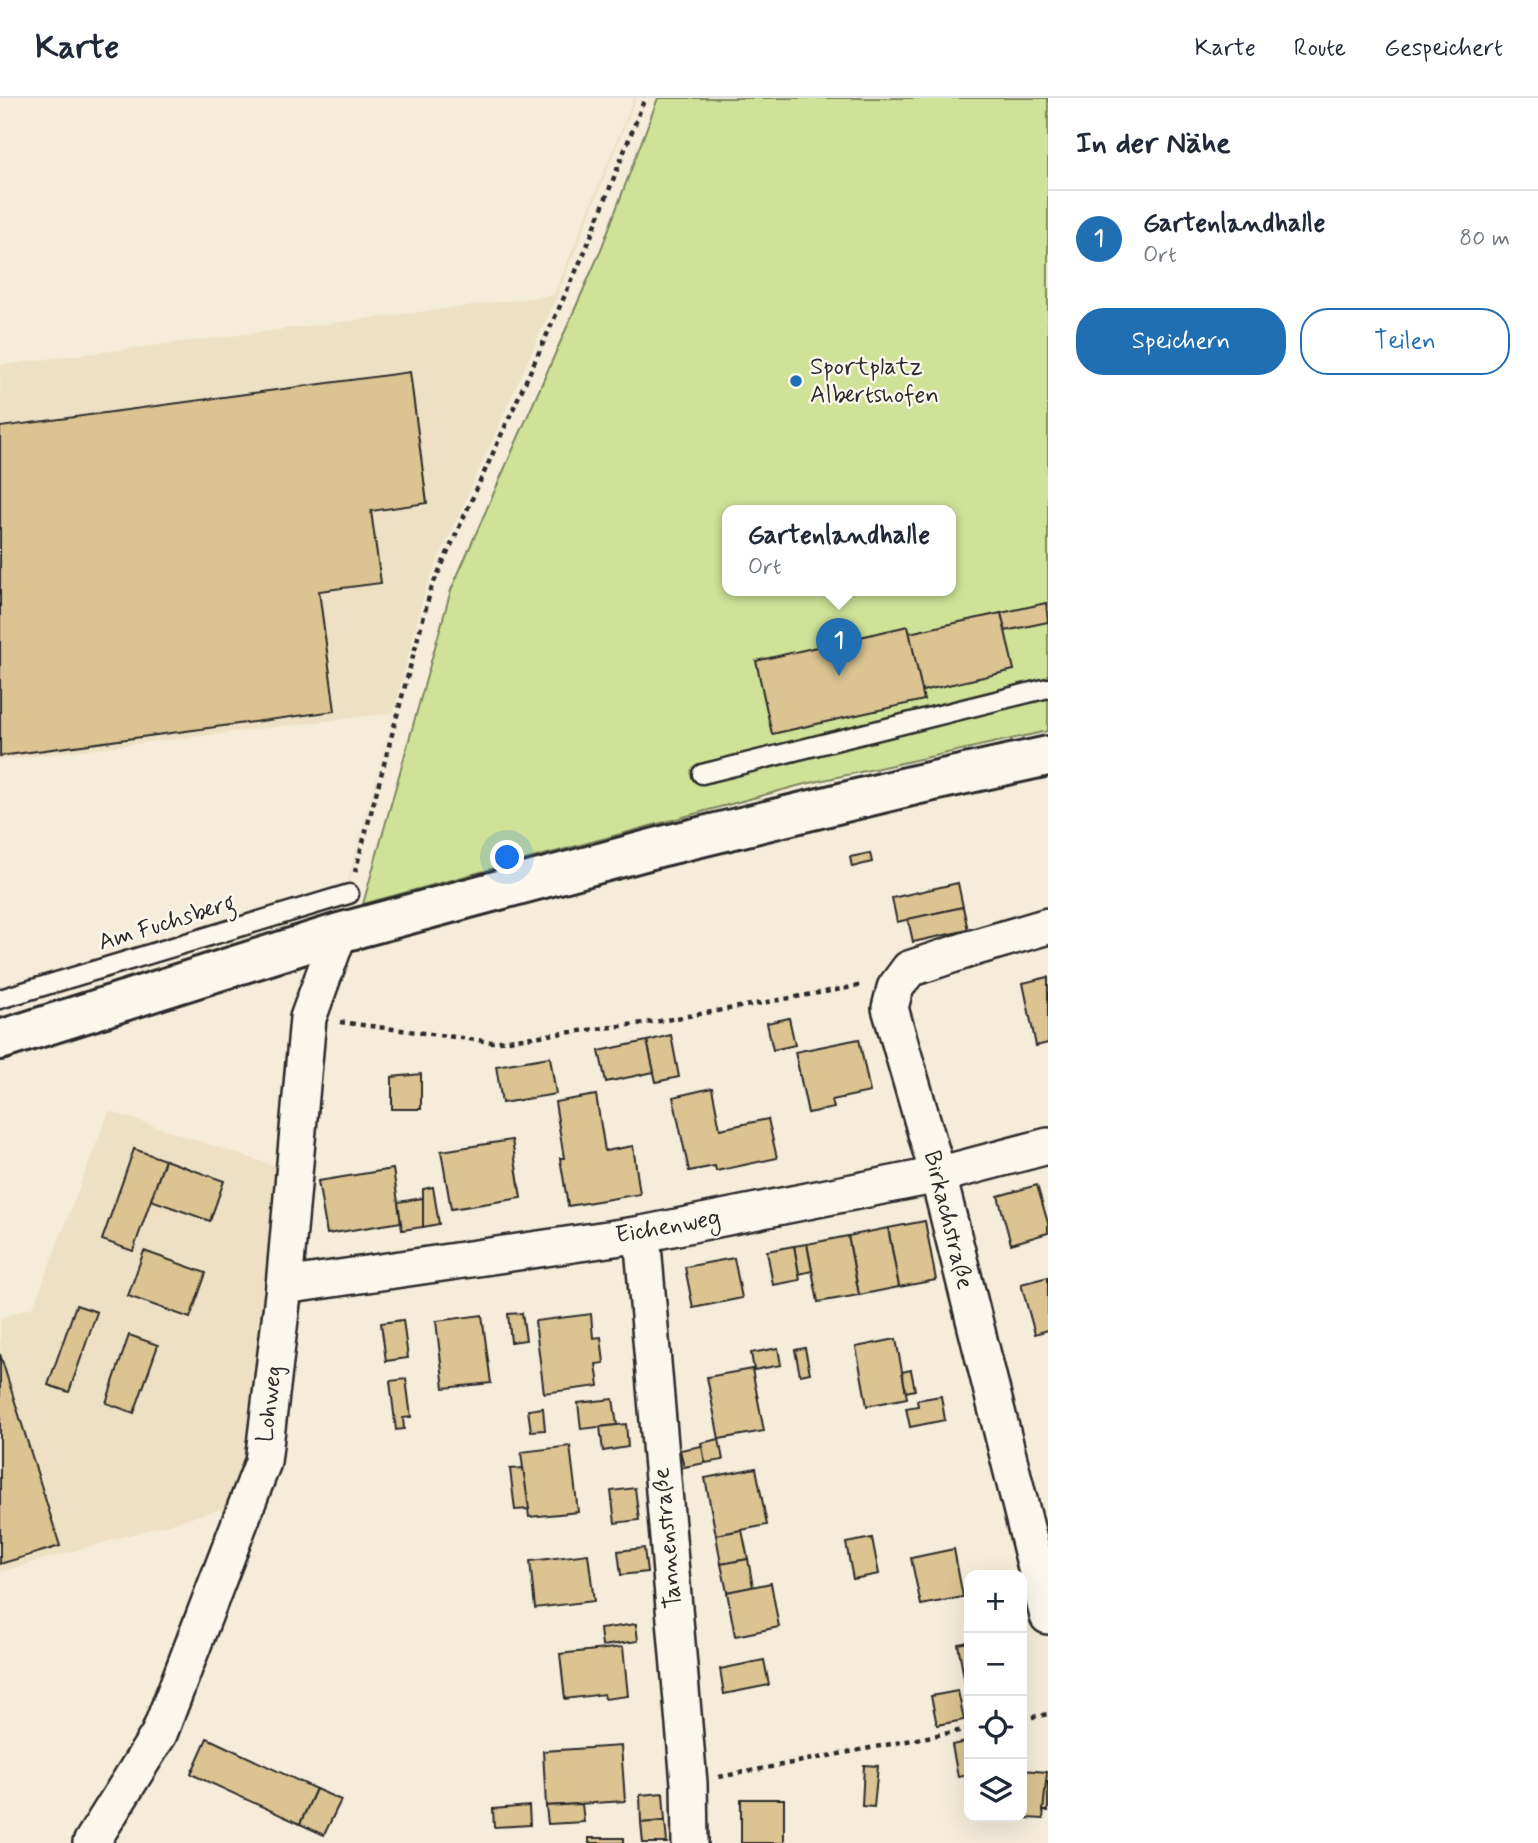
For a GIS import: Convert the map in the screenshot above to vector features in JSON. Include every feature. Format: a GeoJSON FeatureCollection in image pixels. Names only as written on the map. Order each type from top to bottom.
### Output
{"type":"FeatureCollection","features":[{"type":"Feature","properties":{"kind":"street"},"geometry":{"type":"LineString","coordinates":[[0,1040],[339,933],[663,846],[1048,756]]}},
{"type":"Feature","properties":{"kind":"street"},"geometry":{"type":"LineString","coordinates":[[895,988],[909,969],[973,947],[1048,926]]}},
{"type":"Feature","properties":{"kind":"street","name":"Lohweg"},"geometry":{"type":"LineString","coordinates":[[90,1843],[159,1734],[263,1462],[284,1286],[308,1018],[339,933]]}},
{"type":"Feature","properties":{"kind":"street","name":"Birkachstraße"},"geometry":{"type":"LineString","coordinates":[[895,988],[890,1008],[938,1175],[1048,1616]]}},
{"type":"Feature","properties":{"kind":"street","name":"Eichenweg"},"geometry":{"type":"LineString","coordinates":[[284,1286],[642,1234],[938,1175],[1048,1146]]}},
{"type":"Feature","properties":{"kind":"street","name":"Tannenstraße"},"geometry":{"type":"LineString","coordinates":[[642,1234],[689,1783],[690,1843]]}},
{"type":"Feature","properties":{"kind":"lane"},"geometry":{"type":"LineString","coordinates":[[702,774],[1048,688]]}},
{"type":"Feature","properties":{"kind":"lane","name":"Am Fuchsberg"},"geometry":{"type":"LineString","coordinates":[[0,999],[349,894]]}},
{"type":"Feature","properties":{"kind":"path"},"geometry":{"type":"LineString","coordinates":[[349,894],[430,589],[586,249],[645,98]]}},
{"type":"Feature","properties":{"kind":"path"},"geometry":{"type":"LineString","coordinates":[[308,1018],[492,1042],[660,1021],[871,984],[895,988]]}},
{"type":"Feature","properties":{"kind":"path"},"geometry":{"type":"LineString","coordinates":[[1027,1718],[1048,1714]]}},
{"type":"Feature","properties":{"kind":"path"},"geometry":{"type":"LineString","coordinates":[[689,1783],[964,1730]]}},
{"type":"Feature","properties":{"kind":"shaded area"},"geometry":{"type":"Polygon","coordinates":[[[636,98],[557,296],[426,588],[348,886],[301,1021],[347,885],[393,713],[0,760],[0,365],[554,295],[636,98]]]}},
{"type":"Feature","properties":{"kind":"shaded area"},"geometry":{"type":"Polygon","coordinates":[[[301,1021],[288,1171],[255,1459],[242,1503],[0,1572],[0,1318],[33,1307],[109,1111],[287,1170],[301,1021]]]}},
{"type":"Feature","properties":{"kind":"green space","name":"Sportplatz Albertshofen"},"geometry":{"type":"Polygon","coordinates":[[[658,98],[1048,98],[1048,731],[801,785],[363,904],[451,590],[600,252],[658,98]]]}},
{"type":"Feature","properties":{"kind":"building"},"geometry":{"type":"Polygon","coordinates":[[[410,372],[427,503],[371,511],[381,583],[319,591],[335,711],[0,756],[0,427],[410,372]]]}},
{"type":"Feature","properties":{"kind":"building"},"geometry":{"type":"Polygon","coordinates":[[[1046,603],[1048,622],[1005,631],[1001,613],[1046,603]]]}},
{"type":"Feature","properties":{"kind":"building"},"geometry":{"type":"Polygon","coordinates":[[[1001,613],[1014,670],[922,691],[909,633],[1001,613]]]}},
{"type":"Feature","properties":{"kind":"building"},"geometry":{"type":"Polygon","coordinates":[[[908,626],[924,700],[772,734],[756,661],[908,626]]]}},
{"type":"Feature","properties":{"kind":"building"},"geometry":{"type":"Polygon","coordinates":[[[870,853],[872,862],[852,867],[850,857],[870,853]]]}},
{"type":"Feature","properties":{"kind":"building"},"geometry":{"type":"Polygon","coordinates":[[[958,883],[963,907],[897,922],[892,898],[958,883]]]}},
{"type":"Feature","properties":{"kind":"building"},"geometry":{"type":"Polygon","coordinates":[[[963,907],[968,930],[913,942],[908,919],[963,907]]]}},
{"type":"Feature","properties":{"kind":"building"},"geometry":{"type":"Polygon","coordinates":[[[1048,977],[1048,1043],[1036,1046],[1023,983],[1048,977]]]}},
{"type":"Feature","properties":{"kind":"building"},"geometry":{"type":"Polygon","coordinates":[[[789,1018],[795,1045],[773,1050],[767,1023],[789,1018]]]}},
{"type":"Feature","properties":{"kind":"building"},"geometry":{"type":"Polygon","coordinates":[[[671,1035],[679,1077],[656,1082],[647,1041],[671,1035]]]}},
{"type":"Feature","properties":{"kind":"building"},"geometry":{"type":"Polygon","coordinates":[[[859,1039],[870,1092],[832,1100],[834,1108],[808,1113],[795,1052],[859,1039]]]}},
{"type":"Feature","properties":{"kind":"building"},"geometry":{"type":"Polygon","coordinates":[[[647,1041],[654,1072],[606,1082],[599,1051],[647,1041]]]}},
{"type":"Feature","properties":{"kind":"building"},"geometry":{"type":"Polygon","coordinates":[[[550,1057],[556,1094],[502,1103],[496,1066],[550,1057]]]}},
{"type":"Feature","properties":{"kind":"building"},"geometry":{"type":"Polygon","coordinates":[[[421,1074],[421,1109],[392,1109],[392,1077],[421,1074]]]}},
{"type":"Feature","properties":{"kind":"building"},"geometry":{"type":"Polygon","coordinates":[[[712,1088],[720,1129],[768,1119],[777,1158],[716,1171],[715,1166],[689,1171],[673,1097],[712,1088]]]}},
{"type":"Feature","properties":{"kind":"building"},"geometry":{"type":"Polygon","coordinates":[[[596,1095],[605,1151],[633,1146],[640,1194],[568,1206],[555,1102],[596,1095]]]}},
{"type":"Feature","properties":{"kind":"building"},"geometry":{"type":"Polygon","coordinates":[[[512,1140],[521,1198],[451,1209],[441,1151],[512,1140]]]}},
{"type":"Feature","properties":{"kind":"building"},"geometry":{"type":"Polygon","coordinates":[[[134,1149],[165,1160],[133,1251],[102,1240],[134,1149]]]}},
{"type":"Feature","properties":{"kind":"building"},"geometry":{"type":"Polygon","coordinates":[[[165,1160],[224,1181],[210,1221],[151,1200],[165,1160]]]}},
{"type":"Feature","properties":{"kind":"building"},"geometry":{"type":"Polygon","coordinates":[[[393,1169],[401,1222],[327,1234],[318,1181],[393,1169]]]}},
{"type":"Feature","properties":{"kind":"building"},"geometry":{"type":"Polygon","coordinates":[[[1037,1185],[1048,1223],[1048,1233],[1011,1244],[998,1196],[1037,1185]]]}},
{"type":"Feature","properties":{"kind":"building"},"geometry":{"type":"Polygon","coordinates":[[[433,1187],[439,1224],[423,1227],[423,1189],[433,1187]]]}},
{"type":"Feature","properties":{"kind":"building"},"geometry":{"type":"Polygon","coordinates":[[[423,1198],[423,1227],[402,1230],[398,1202],[423,1198]]]}},
{"type":"Feature","properties":{"kind":"building"},"geometry":{"type":"Polygon","coordinates":[[[925,1221],[936,1280],[899,1287],[888,1228],[925,1221]]]}},
{"type":"Feature","properties":{"kind":"building"},"geometry":{"type":"Polygon","coordinates":[[[888,1228],[899,1287],[859,1295],[848,1236],[888,1228]]]}},
{"type":"Feature","properties":{"kind":"building"},"geometry":{"type":"Polygon","coordinates":[[[848,1236],[859,1295],[818,1302],[807,1244],[848,1236]]]}},
{"type":"Feature","properties":{"kind":"building"},"geometry":{"type":"Polygon","coordinates":[[[807,1244],[812,1271],[799,1274],[794,1246],[807,1244]]]}},
{"type":"Feature","properties":{"kind":"building"},"geometry":{"type":"Polygon","coordinates":[[[794,1246],[800,1280],[773,1285],[767,1251],[794,1246]]]}},
{"type":"Feature","properties":{"kind":"building"},"geometry":{"type":"Polygon","coordinates":[[[144,1251],[206,1273],[190,1318],[128,1296],[144,1251]]]}},
{"type":"Feature","properties":{"kind":"building"},"geometry":{"type":"Polygon","coordinates":[[[734,1258],[742,1298],[693,1308],[685,1267],[734,1258]]]}},
{"type":"Feature","properties":{"kind":"building"},"geometry":{"type":"Polygon","coordinates":[[[1048,1277],[1048,1330],[1035,1334],[1021,1284],[1048,1277]]]}},
{"type":"Feature","properties":{"kind":"building"},"geometry":{"type":"Polygon","coordinates":[[[76,1305],[97,1312],[69,1392],[48,1385],[76,1305]]]}},
{"type":"Feature","properties":{"kind":"building"},"geometry":{"type":"Polygon","coordinates":[[[522,1313],[526,1340],[511,1342],[508,1314],[522,1313]]]}},
{"type":"Feature","properties":{"kind":"building"},"geometry":{"type":"Polygon","coordinates":[[[591,1314],[593,1338],[601,1337],[604,1363],[596,1364],[599,1386],[544,1393],[535,1321],[591,1314]]]}},
{"type":"Feature","properties":{"kind":"building"},"geometry":{"type":"Polygon","coordinates":[[[482,1315],[491,1383],[444,1388],[436,1321],[482,1315]]]}},
{"type":"Feature","properties":{"kind":"building"},"geometry":{"type":"Polygon","coordinates":[[[403,1320],[408,1358],[386,1361],[381,1323],[403,1320]]]}},
{"type":"Feature","properties":{"kind":"building"},"geometry":{"type":"Polygon","coordinates":[[[129,1335],[158,1345],[134,1413],[106,1403],[129,1335]]]}},
{"type":"Feature","properties":{"kind":"building"},"geometry":{"type":"Polygon","coordinates":[[[896,1339],[907,1398],[867,1406],[856,1347],[896,1339]]]}},
{"type":"Feature","properties":{"kind":"building"},"geometry":{"type":"Polygon","coordinates":[[[778,1348],[781,1365],[754,1370],[751,1353],[778,1348]]]}},
{"type":"Feature","properties":{"kind":"building"},"geometry":{"type":"Polygon","coordinates":[[[805,1348],[810,1373],[800,1375],[795,1350],[805,1348]]]}},
{"type":"Feature","properties":{"kind":"building"},"geometry":{"type":"Polygon","coordinates":[[[0,1354],[60,1546],[0,1564],[0,1354]]]}},
{"type":"Feature","properties":{"kind":"building"},"geometry":{"type":"Polygon","coordinates":[[[752,1369],[764,1431],[719,1439],[707,1377],[752,1369]]]}},
{"type":"Feature","properties":{"kind":"building"},"geometry":{"type":"Polygon","coordinates":[[[911,1370],[915,1390],[906,1392],[902,1372],[911,1370]]]}},
{"type":"Feature","properties":{"kind":"building"},"geometry":{"type":"Polygon","coordinates":[[[406,1379],[411,1417],[403,1418],[404,1429],[396,1430],[390,1381],[406,1379]]]}},
{"type":"Feature","properties":{"kind":"building"},"geometry":{"type":"Polygon","coordinates":[[[941,1396],[945,1420],[910,1427],[906,1408],[918,1406],[917,1400],[941,1396]]]}},
{"type":"Feature","properties":{"kind":"building"},"geometry":{"type":"Polygon","coordinates":[[[613,1399],[617,1425],[581,1429],[578,1403],[613,1399]]]}},
{"type":"Feature","properties":{"kind":"building"},"geometry":{"type":"Polygon","coordinates":[[[543,1408],[545,1430],[531,1431],[528,1410],[543,1408]]]}},
{"type":"Feature","properties":{"kind":"building"},"geometry":{"type":"Polygon","coordinates":[[[626,1424],[628,1447],[603,1451],[600,1427],[626,1424]]]}},
{"type":"Feature","properties":{"kind":"building"},"geometry":{"type":"Polygon","coordinates":[[[719,1439],[723,1460],[705,1463],[701,1443],[719,1439]]]}},
{"type":"Feature","properties":{"kind":"building"},"geometry":{"type":"Polygon","coordinates":[[[570,1446],[578,1512],[529,1517],[521,1452],[570,1446]]]}},
{"type":"Feature","properties":{"kind":"building"},"geometry":{"type":"Polygon","coordinates":[[[702,1446],[705,1463],[684,1467],[680,1450],[702,1446]]]}},
{"type":"Feature","properties":{"kind":"building"},"geometry":{"type":"Polygon","coordinates":[[[523,1468],[529,1509],[515,1510],[510,1469],[523,1468]]]}},
{"type":"Feature","properties":{"kind":"building"},"geometry":{"type":"Polygon","coordinates":[[[756,1468],[767,1525],[716,1535],[705,1478],[756,1468]]]}},
{"type":"Feature","properties":{"kind":"building"},"geometry":{"type":"Polygon","coordinates":[[[635,1488],[639,1520],[615,1523],[611,1491],[635,1488]]]}},
{"type":"Feature","properties":{"kind":"building"},"geometry":{"type":"Polygon","coordinates":[[[742,1530],[748,1559],[721,1564],[716,1535],[742,1530]]]}},
{"type":"Feature","properties":{"kind":"building"},"geometry":{"type":"Polygon","coordinates":[[[872,1538],[879,1574],[853,1579],[846,1543],[872,1538]]]}},
{"type":"Feature","properties":{"kind":"building"},"geometry":{"type":"Polygon","coordinates":[[[644,1548],[647,1572],[621,1575],[618,1551],[644,1548]]]}},
{"type":"Feature","properties":{"kind":"building"},"geometry":{"type":"Polygon","coordinates":[[[954,1549],[963,1597],[921,1605],[911,1558],[954,1549]]]}},
{"type":"Feature","properties":{"kind":"building"},"geometry":{"type":"Polygon","coordinates":[[[588,1554],[594,1601],[535,1608],[530,1561],[588,1554]]]}},
{"type":"Feature","properties":{"kind":"building"},"geometry":{"type":"Polygon","coordinates":[[[748,1559],[753,1587],[727,1592],[721,1564],[748,1559]]]}},
{"type":"Feature","properties":{"kind":"building"},"geometry":{"type":"Polygon","coordinates":[[[771,1583],[779,1627],[735,1636],[727,1592],[771,1583]]]}},
{"type":"Feature","properties":{"kind":"building"},"geometry":{"type":"Polygon","coordinates":[[[636,1624],[638,1641],[602,1646],[600,1629],[636,1624]]]}},
{"type":"Feature","properties":{"kind":"building"},"geometry":{"type":"Polygon","coordinates":[[[964,1643],[964,1678],[958,1644],[964,1643]]]}},
{"type":"Feature","properties":{"kind":"building"},"geometry":{"type":"Polygon","coordinates":[[[623,1647],[628,1696],[605,1699],[604,1694],[565,1699],[560,1654],[623,1647]]]}},
{"type":"Feature","properties":{"kind":"building"},"geometry":{"type":"Polygon","coordinates":[[[764,1660],[769,1685],[724,1694],[720,1669],[764,1660]]]}},
{"type":"Feature","properties":{"kind":"building"},"geometry":{"type":"Polygon","coordinates":[[[958,1691],[964,1720],[937,1725],[931,1696],[958,1691]]]}},
{"type":"Feature","properties":{"kind":"building"},"geometry":{"type":"Polygon","coordinates":[[[207,1738],[316,1789],[300,1824],[191,1774],[207,1738]]]}},
{"type":"Feature","properties":{"kind":"building"},"geometry":{"type":"Polygon","coordinates":[[[964,1742],[964,1776],[958,1777],[952,1745],[964,1742]]]}},
{"type":"Feature","properties":{"kind":"building"},"geometry":{"type":"Polygon","coordinates":[[[621,1746],[625,1801],[546,1806],[543,1751],[621,1746]]]}},
{"type":"Feature","properties":{"kind":"building"},"geometry":{"type":"Polygon","coordinates":[[[864,1765],[878,1766],[874,1807],[862,1806],[864,1765]]]}},
{"type":"Feature","properties":{"kind":"building"},"geometry":{"type":"Polygon","coordinates":[[[1027,1770],[1047,1772],[1043,1819],[1027,1818],[1027,1770]]]}},
{"type":"Feature","properties":{"kind":"building"},"geometry":{"type":"Polygon","coordinates":[[[1046,1782],[1048,1811],[1043,1811],[1046,1782]]]}},
{"type":"Feature","properties":{"kind":"building"},"geometry":{"type":"Polygon","coordinates":[[[316,1789],[341,1800],[324,1835],[300,1824],[316,1789]]]}},
{"type":"Feature","properties":{"kind":"building"},"geometry":{"type":"Polygon","coordinates":[[[663,1793],[665,1821],[641,1823],[640,1795],[663,1793]]]}},
{"type":"Feature","properties":{"kind":"building"},"geometry":{"type":"Polygon","coordinates":[[[741,1799],[784,1799],[784,1843],[741,1843],[741,1799]]]}},
{"type":"Feature","properties":{"kind":"building"},"geometry":{"type":"Polygon","coordinates":[[[582,1804],[584,1822],[548,1824],[546,1806],[582,1804]]]}},
{"type":"Feature","properties":{"kind":"building"},"geometry":{"type":"Polygon","coordinates":[[[529,1806],[530,1825],[494,1827],[493,1809],[529,1806]]]}},
{"type":"Feature","properties":{"kind":"building"},"geometry":{"type":"Polygon","coordinates":[[[665,1821],[667,1843],[643,1843],[641,1823],[665,1821]]]}},
{"type":"Feature","properties":{"kind":"building"},"geometry":{"type":"Polygon","coordinates":[[[589,1838],[624,1838],[624,1843],[589,1843],[589,1838]]]}},
{"type":"Feature","properties":{"kind":"place","name":"Sportplatz Albertshofen"},"geometry":{"type":"Point","coordinates":[796,381]}},
{"type":"Feature","properties":{"kind":"place","name":"Gartenlandhalle"},"geometry":{"type":"Point","coordinates":[839,676]}}]}
